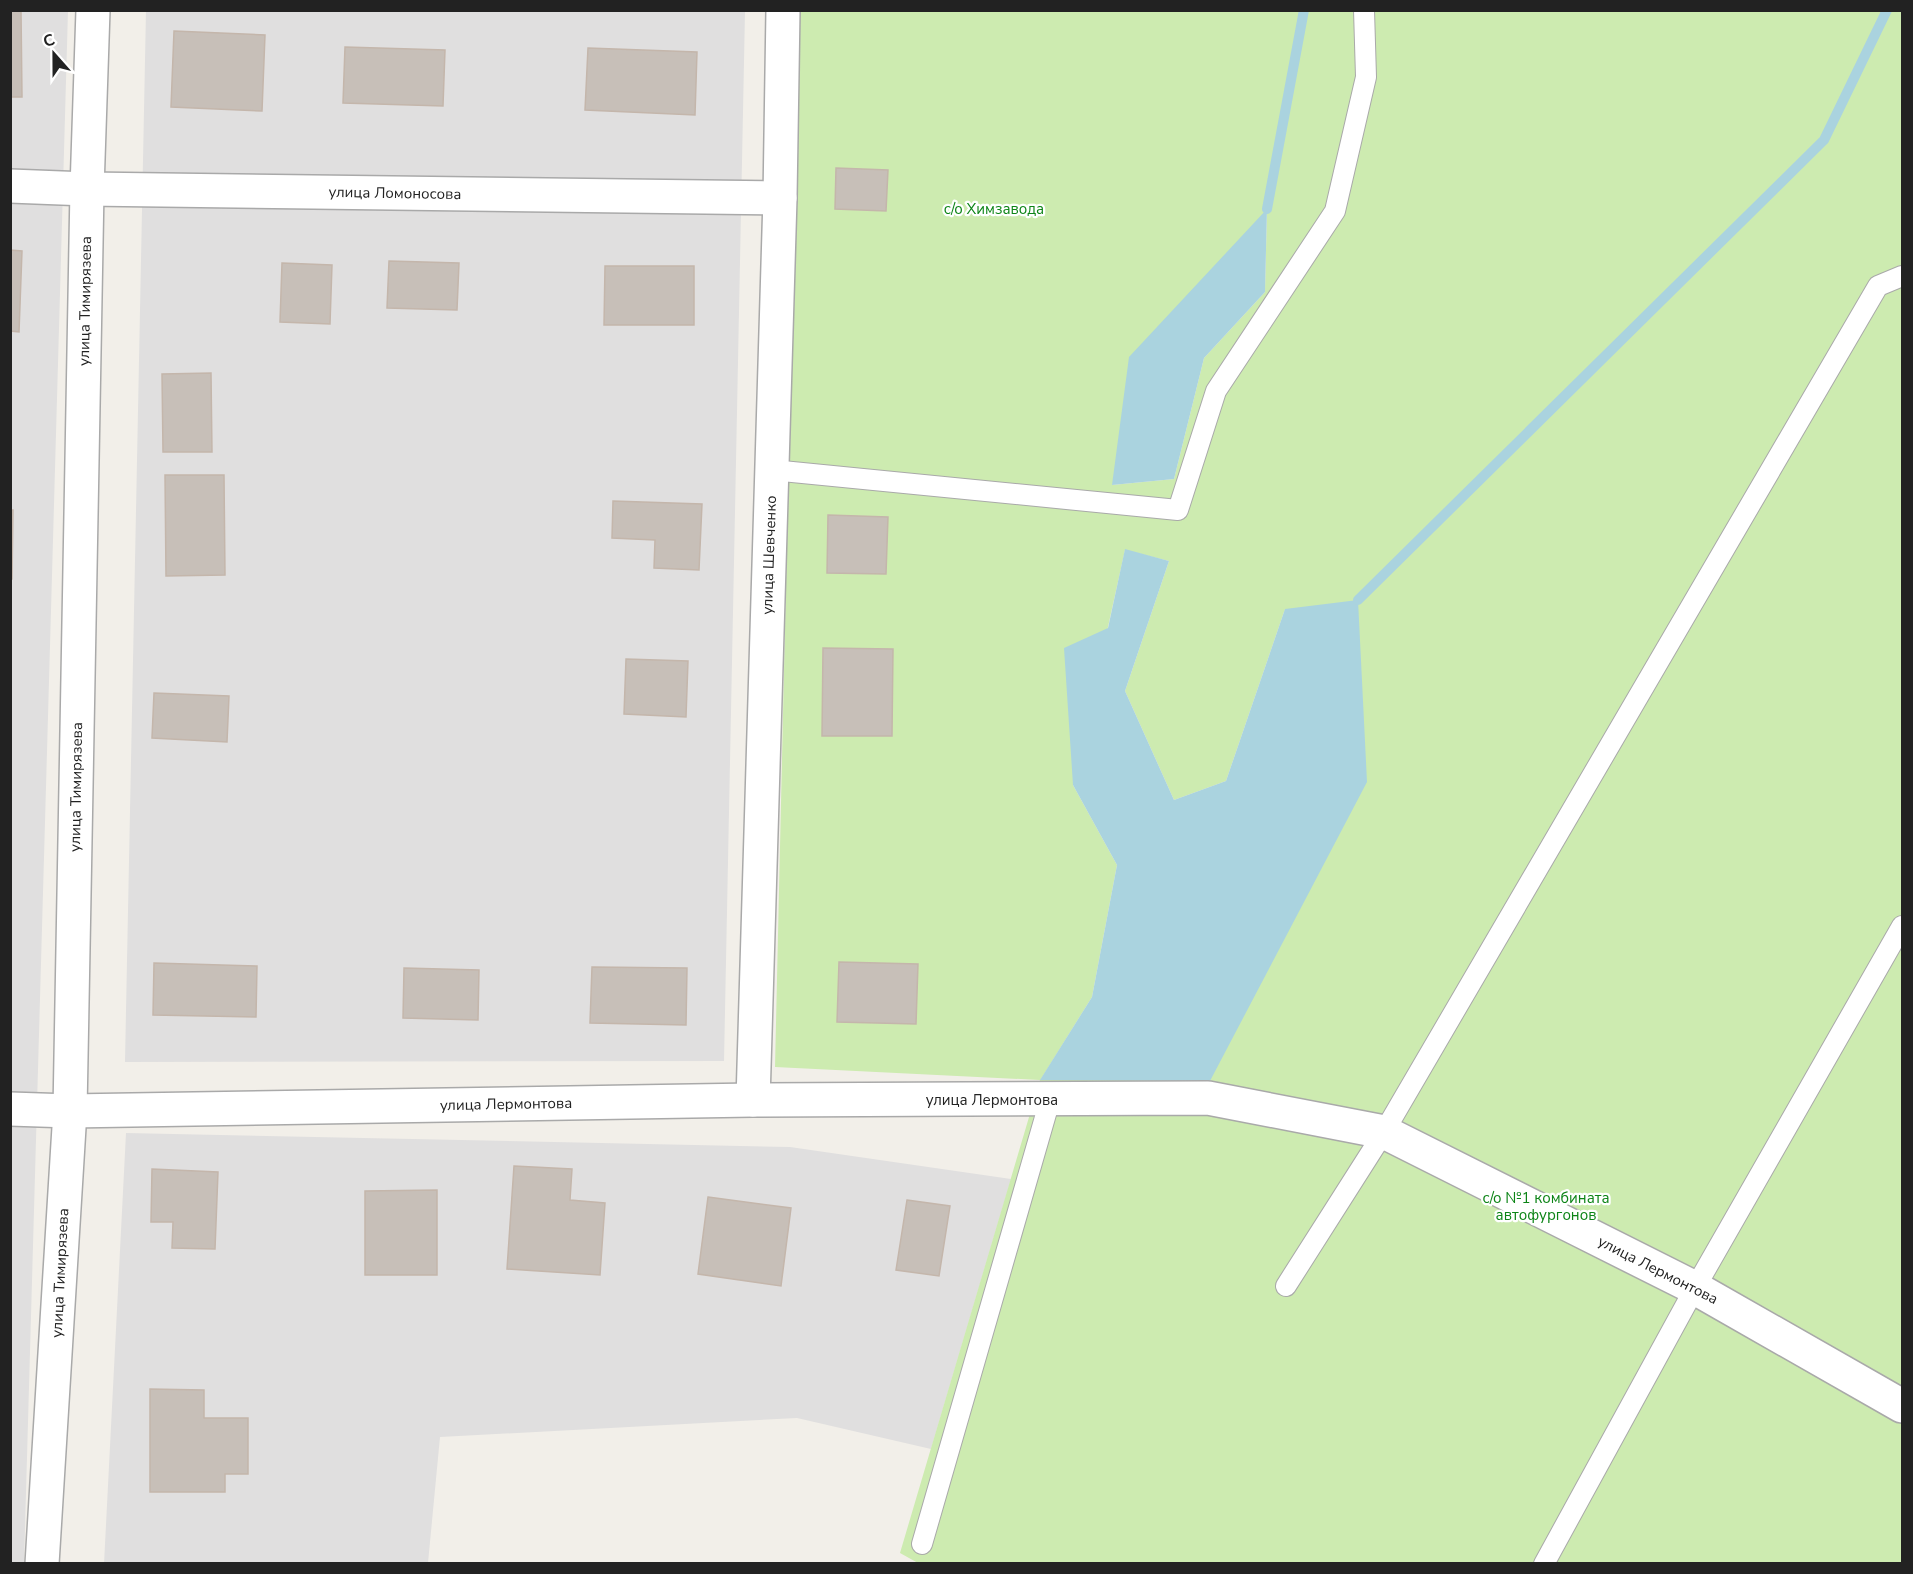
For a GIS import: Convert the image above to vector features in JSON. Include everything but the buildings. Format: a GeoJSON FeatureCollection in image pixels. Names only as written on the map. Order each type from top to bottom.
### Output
{"type":"FeatureCollection","features":[{"type":"Feature","properties":{"kind":"street","name":"улица Тимирязева"},"geometry":{"type":"LineString","coordinates":[[42,1563],[70,1111],[87,189],[93,10]]}},
{"type":"Feature","properties":{"kind":"street","name":"улица Шевченко"},"geometry":{"type":"LineString","coordinates":[[753,1100],[780,198],[783,10]]}},
{"type":"Feature","properties":{"kind":"street","name":"улица Ломоносова"},"geometry":{"type":"LineString","coordinates":[[10,186],[780,198]]}},
{"type":"Feature","properties":{"kind":"street","name":"улица Лермонтова"},"geometry":{"type":"LineString","coordinates":[[10,1109],[70,1111],[753,1100],[1208,1098],[1384,1132],[1695,1288],[1902,1406]]}},
{"type":"Feature","properties":{"kind":"lane"},"geometry":{"type":"LineString","coordinates":[[772,470],[1178,510],[1216,391],[1335,211],[1366,77],[1364,10]]}},
{"type":"Feature","properties":{"kind":"lane"},"geometry":{"type":"LineString","coordinates":[[1286,1286],[1384,1132],[1878,286],[1902,276]]}},
{"type":"Feature","properties":{"kind":"lane"},"geometry":{"type":"LineString","coordinates":[[1544,1563],[1695,1288],[1902,926]]}},
{"type":"Feature","properties":{"kind":"lane"},"geometry":{"type":"LineString","coordinates":[[922,1544],[1050,1100]]}},
{"type":"Feature","properties":{"kind":"shaded area"},"geometry":{"type":"Polygon","coordinates":[[[68,10],[24,1563],[11,1564],[10,11],[68,10]]]}},
{"type":"Feature","properties":{"kind":"shaded area"},"geometry":{"type":"Polygon","coordinates":[[[146,11],[745,11],[724,1061],[125,1062],[146,11]]]}},
{"type":"Feature","properties":{"kind":"shaded area"},"geometry":{"type":"Polygon","coordinates":[[[126,1133],[790,1147],[1011,1179],[931,1449],[797,1418],[440,1437],[428,1563],[104,1564],[126,1133]]]}},
{"type":"Feature","properties":{"kind":"green space"},"geometry":{"type":"Polygon","coordinates":[[[799,11],[1902,11],[1902,1563],[918,1563],[900,1553],[1040,1080],[775,1067],[799,11]],[[1267,210],[1112,485],[1174,479],[1204,358],[1265,292],[1267,210]],[[1125,550],[1073,785],[1117,865],[1092,997],[1041,1079],[1210,1081],[1285,609],[1226,781],[1174,800],[1125,691],[1169,561],[1125,550]]]}},
{"type":"Feature","properties":{"kind":"water"},"geometry":{"type":"Polygon","coordinates":[[[1267,209],[1265,292],[1204,358],[1174,479],[1112,485],[1129,357],[1267,209]]]}},
{"type":"Feature","properties":{"kind":"water"},"geometry":{"type":"Polygon","coordinates":[[[1125,549],[1169,561],[1125,691],[1174,800],[1226,781],[1285,609],[1358,600],[1367,782],[1210,1081],[1040,1080],[1092,997],[1117,865],[1073,785],[1064,648],[1108,628],[1125,549]]]}},
{"type":"Feature","properties":{"kind":"waterway"},"geometry":{"type":"LineString","coordinates":[[1267,209],[1304,10]]}},
{"type":"Feature","properties":{"kind":"waterway"},"geometry":{"type":"LineString","coordinates":[[1358,600],[1824,140],[1887,10]]}},
{"type":"Feature","properties":{"kind":"park label","name":"с/о Химзавода"},"geometry":{"type":"Point","coordinates":[994,209]}},
{"type":"Feature","properties":{"kind":"park label","name":"с/о №1 комбината автофургонов"},"geometry":{"type":"Point","coordinates":[1546,1206]}}]}
